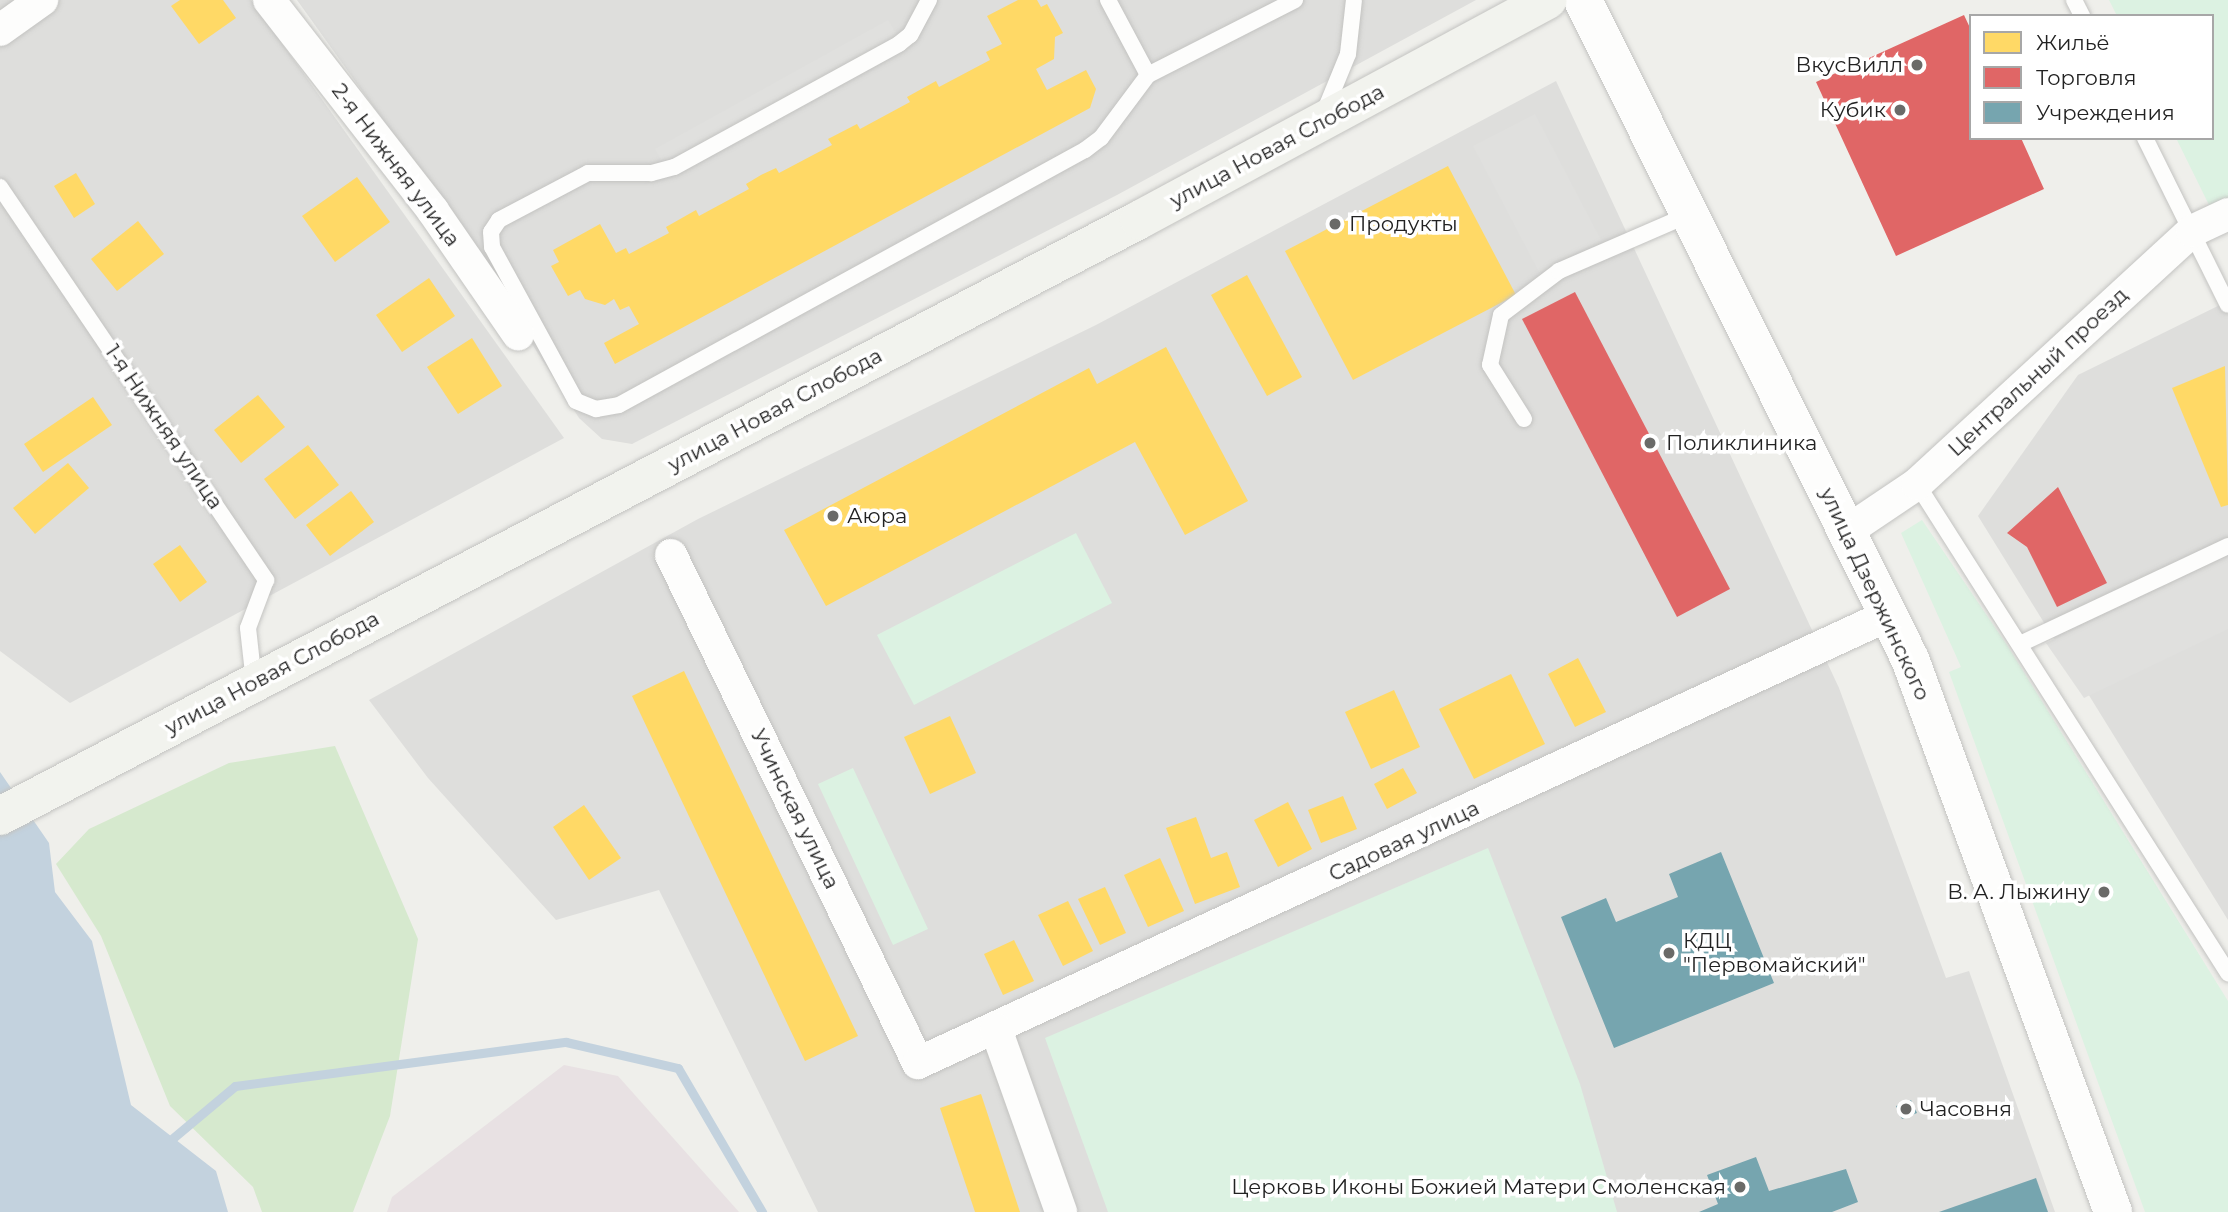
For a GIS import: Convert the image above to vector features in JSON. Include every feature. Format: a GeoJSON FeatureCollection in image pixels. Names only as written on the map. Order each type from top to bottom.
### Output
{"type":"FeatureCollection","features":[{"type":"Feature","properties":{"kind":"main road","name":"улица Новая Слобода"},"geometry":{"type":"LineString","coordinates":[[0,816],[1548,0]]}},
{"type":"Feature","properties":{"kind":"street"},"geometry":{"type":"LineString","coordinates":[[0,30],[41,0]]}},
{"type":"Feature","properties":{"kind":"street","name":"2-я Нижняя улица"},"geometry":{"type":"LineString","coordinates":[[268,0],[433,211],[518,334]]}},
{"type":"Feature","properties":{"kind":"street","name":"улица Дзержинского"},"geometry":{"type":"LineString","coordinates":[[1583,0],[1889,615],[1956,779],[2113,1212]]}},
{"type":"Feature","properties":{"kind":"street","name":"Центральный проезд"},"geometry":{"type":"LineString","coordinates":[[1847,531],[1917,484],[2192,231],[2228,215]]}},
{"type":"Feature","properties":{"kind":"street","name":"Учинская улица"},"geometry":{"type":"LineString","coordinates":[[671,555],[918,1063]]}},
{"type":"Feature","properties":{"kind":"street","name":"Садовая улица"},"geometry":{"type":"LineString","coordinates":[[918,1063],[1889,615]]}},
{"type":"Feature","properties":{"kind":"street"},"geometry":{"type":"LineString","coordinates":[[996,1029],[1061,1212]]}},
{"type":"Feature","properties":{"kind":"lane"},"geometry":{"type":"LineString","coordinates":[[929,0],[910,35],[899,44],[674,167],[651,173],[588,173],[499,220],[491,232],[492,247],[576,401],[596,409],[619,405],[1084,150],[1101,138],[1148,75],[1295,0]]}},
{"type":"Feature","properties":{"kind":"lane"},"geometry":{"type":"LineString","coordinates":[[1108,0],[1148,75]]}},
{"type":"Feature","properties":{"kind":"lane"},"geometry":{"type":"LineString","coordinates":[[1319,123],[1348,54],[1354,0]]}},
{"type":"Feature","properties":{"kind":"lane"},"geometry":{"type":"LineString","coordinates":[[2146,140],[2228,305]]}},
{"type":"Feature","properties":{"kind":"lane","name":"1-я Нижняя улица"},"geometry":{"type":"LineString","coordinates":[[0,187],[266,580],[248,628],[254,682]]}},
{"type":"Feature","properties":{"kind":"lane"},"geometry":{"type":"LineString","coordinates":[[1524,419],[1490,365],[1501,315],[1559,271],[1690,214]]}},
{"type":"Feature","properties":{"kind":"lane"},"geometry":{"type":"LineString","coordinates":[[1917,484],[2228,973]]}},
{"type":"Feature","properties":{"kind":"lane"},"geometry":{"type":"LineString","coordinates":[[2020,644],[2228,546]]}},
{"type":"Feature","properties":{"kind":"shaded area"},"geometry":{"type":"Polygon","coordinates":[[[0,0],[251,0],[564,438],[70,703],[0,651],[0,0]]]}},
{"type":"Feature","properties":{"kind":"shaded area"},"geometry":{"type":"Polygon","coordinates":[[[297,0],[1476,0],[1117,195],[632,444],[602,439],[579,418],[441,201],[297,0]]]}},
{"type":"Feature","properties":{"kind":"shaded area"},"geometry":{"type":"Polygon","coordinates":[[[888,20],[899,38],[665,167],[655,149],[888,20]]]}},
{"type":"Feature","properties":{"kind":"shaded area"},"geometry":{"type":"Polygon","coordinates":[[[1556,81],[1839,688],[1946,978],[1969,971],[2055,1212],[818,1212],[659,890],[556,920],[428,778],[369,700],[698,519],[1096,325],[1556,81]]]}},
{"type":"Feature","properties":{"kind":"shaded area"},"geometry":{"type":"Polygon","coordinates":[[[1535,114],[1601,240],[1539,272],[1473,146],[1535,114]]]}},
{"type":"Feature","properties":{"kind":"shaded area"},"geometry":{"type":"Polygon","coordinates":[[[2228,301],[2228,920],[1978,516],[2078,375],[2228,301]]]}},
{"type":"Feature","properties":{"kind":"shaded area"},"geometry":{"type":"Polygon","coordinates":[[[2228,556],[2228,629],[2084,698],[2046,643],[2228,556]]]}},
{"type":"Feature","properties":{"kind":"shaded area"},"geometry":{"type":"Polygon","coordinates":[[[564,1065],[618,1076],[739,1212],[387,1212],[392,1197],[564,1065]]]}},
{"type":"Feature","properties":{"kind":"green space"},"geometry":{"type":"Polygon","coordinates":[[[2109,0],[2228,0],[2228,199],[2210,207],[2177,140],[2214,140],[2214,14],[2116,14],[2109,0]]]}},
{"type":"Feature","properties":{"kind":"green space"},"geometry":{"type":"Polygon","coordinates":[[[1922,520],[2007,645],[2228,1001],[2228,1212],[2145,1212],[1949,672],[1961,667],[1901,533],[1922,520]]]}},
{"type":"Feature","properties":{"kind":"green space"},"geometry":{"type":"Polygon","coordinates":[[[1076,533],[1112,603],[914,705],[877,635],[1076,533]]]}},
{"type":"Feature","properties":{"kind":"green space"},"geometry":{"type":"Polygon","coordinates":[[[335,746],[418,939],[390,1116],[353,1212],[262,1212],[253,1187],[170,1106],[101,936],[56,864],[89,829],[229,763],[335,746]]]}},
{"type":"Feature","properties":{"kind":"green space"},"geometry":{"type":"Polygon","coordinates":[[[853,768],[928,929],[893,945],[818,784],[853,768]]]}},
{"type":"Feature","properties":{"kind":"green space"},"geometry":{"type":"Polygon","coordinates":[[[1488,848],[1580,1084],[1617,1212],[1108,1212],[1045,1038],[1488,848]]]}},
{"type":"Feature","properties":{"kind":"water"},"geometry":{"type":"Polygon","coordinates":[[[0,772],[49,843],[55,892],[92,941],[131,1105],[216,1171],[228,1212],[0,1212],[0,772]]]}},
{"type":"Feature","properties":{"kind":"building: Жильё"},"geometry":{"type":"Polygon","coordinates":[[[180,0],[223,0],[236,18],[199,44],[171,6],[180,0]]]}},
{"type":"Feature","properties":{"kind":"building: Жильё"},"geometry":{"type":"Polygon","coordinates":[[[1018,0],[1037,0],[1041,7],[1047,4],[1063,33],[1055,37],[1054,59],[1036,69],[1047,90],[1086,70],[1096,89],[1090,108],[615,364],[604,343],[639,324],[629,306],[620,310],[614,299],[605,305],[585,299],[580,290],[568,296],[551,266],[559,262],[553,250],[600,224],[616,253],[626,248],[629,254],[669,233],[666,227],[696,210],[699,216],[749,189],[746,184],[761,175],[776,168],[779,173],[832,145],[828,139],[857,124],[860,129],[910,102],[907,97],[936,81],[939,87],[990,60],[986,52],[1002,44],[987,16],[1018,0]]]}},
{"type":"Feature","properties":{"kind":"building: Жильё"},"geometry":{"type":"Polygon","coordinates":[[[1448,166],[1516,295],[1353,380],[1285,251],[1448,166]]]}},
{"type":"Feature","properties":{"kind":"building: Жильё"},"geometry":{"type":"Polygon","coordinates":[[[76,173],[95,204],[74,218],[54,186],[76,173]]]}},
{"type":"Feature","properties":{"kind":"building: Жильё"},"geometry":{"type":"Polygon","coordinates":[[[357,177],[390,222],[335,262],[302,216],[357,177]]]}},
{"type":"Feature","properties":{"kind":"building: Жильё"},"geometry":{"type":"Polygon","coordinates":[[[138,221],[164,254],[117,291],[91,259],[138,221]]]}},
{"type":"Feature","properties":{"kind":"building: Жильё"},"geometry":{"type":"Polygon","coordinates":[[[1247,275],[1302,377],[1267,396],[1211,295],[1247,275]]]}},
{"type":"Feature","properties":{"kind":"building: Жильё"},"geometry":{"type":"Polygon","coordinates":[[[429,278],[455,316],[402,352],[376,315],[429,278]]]}},
{"type":"Feature","properties":{"kind":"building: Жильё"},"geometry":{"type":"Polygon","coordinates":[[[472,338],[502,386],[458,414],[427,367],[472,338]]]}},
{"type":"Feature","properties":{"kind":"building: Жильё"},"geometry":{"type":"Polygon","coordinates":[[[1166,347],[1248,501],[1185,535],[1135,442],[826,606],[784,530],[1089,368],[1097,384],[1166,347]]]}},
{"type":"Feature","properties":{"kind":"building: Жильё"},"geometry":{"type":"Polygon","coordinates":[[[2225,366],[2228,505],[2221,507],[2172,388],[2225,366]]]}},
{"type":"Feature","properties":{"kind":"building: Жильё"},"geometry":{"type":"Polygon","coordinates":[[[258,395],[285,427],[241,463],[214,430],[258,395]]]}},
{"type":"Feature","properties":{"kind":"building: Жильё"},"geometry":{"type":"Polygon","coordinates":[[[93,397],[112,425],[43,472],[24,444],[93,397]]]}},
{"type":"Feature","properties":{"kind":"building: Жильё"},"geometry":{"type":"Polygon","coordinates":[[[308,445],[339,485],[295,519],[264,479],[308,445]]]}},
{"type":"Feature","properties":{"kind":"building: Жильё"},"geometry":{"type":"Polygon","coordinates":[[[68,463],[89,488],[35,534],[13,508],[68,463]]]}},
{"type":"Feature","properties":{"kind":"building: Жильё"},"geometry":{"type":"Polygon","coordinates":[[[351,491],[374,522],[330,556],[306,525],[351,491]]]}},
{"type":"Feature","properties":{"kind":"building: Жильё"},"geometry":{"type":"Polygon","coordinates":[[[180,545],[207,582],[180,602],[153,564],[180,545]]]}},
{"type":"Feature","properties":{"kind":"building: Жильё"},"geometry":{"type":"Polygon","coordinates":[[[1578,658],[1606,712],[1575,727],[1548,674],[1578,658]]]}},
{"type":"Feature","properties":{"kind":"building: Жильё"},"geometry":{"type":"Polygon","coordinates":[[[684,671],[858,1036],[805,1061],[632,696],[684,671]]]}},
{"type":"Feature","properties":{"kind":"building: Жильё"},"geometry":{"type":"Polygon","coordinates":[[[1511,674],[1545,744],[1474,779],[1439,709],[1511,674]]]}},
{"type":"Feature","properties":{"kind":"building: Жильё"},"geometry":{"type":"Polygon","coordinates":[[[1394,690],[1420,747],[1371,769],[1345,712],[1394,690]]]}},
{"type":"Feature","properties":{"kind":"building: Жильё"},"geometry":{"type":"Polygon","coordinates":[[[950,716],[976,773],[930,794],[904,737],[950,716]]]}},
{"type":"Feature","properties":{"kind":"building: Жильё"},"geometry":{"type":"Polygon","coordinates":[[[1403,768],[1417,793],[1387,809],[1374,784],[1403,768]]]}},
{"type":"Feature","properties":{"kind":"building: Жильё"},"geometry":{"type":"Polygon","coordinates":[[[1343,796],[1357,829],[1321,843],[1308,810],[1343,796]]]}},
{"type":"Feature","properties":{"kind":"building: Жильё"},"geometry":{"type":"Polygon","coordinates":[[[1288,802],[1312,849],[1278,867],[1254,820],[1288,802]]]}},
{"type":"Feature","properties":{"kind":"building: Жильё"},"geometry":{"type":"Polygon","coordinates":[[[584,805],[621,858],[589,880],[553,827],[584,805]]]}},
{"type":"Feature","properties":{"kind":"building: Жильё"},"geometry":{"type":"Polygon","coordinates":[[[1196,817],[1211,858],[1227,852],[1240,887],[1195,904],[1166,828],[1196,817]]]}},
{"type":"Feature","properties":{"kind":"building: Жильё"},"geometry":{"type":"Polygon","coordinates":[[[1160,858],[1184,911],[1148,927],[1124,875],[1160,858]]]}},
{"type":"Feature","properties":{"kind":"building: Жильё"},"geometry":{"type":"Polygon","coordinates":[[[1105,887],[1126,933],[1100,945],[1078,899],[1105,887]]]}},
{"type":"Feature","properties":{"kind":"building: Жильё"},"geometry":{"type":"Polygon","coordinates":[[[1068,901],[1093,951],[1063,966],[1038,915],[1068,901]]]}},
{"type":"Feature","properties":{"kind":"building: Жильё"},"geometry":{"type":"Polygon","coordinates":[[[1014,940],[1034,981],[1003,995],[984,954],[1014,940]]]}},
{"type":"Feature","properties":{"kind":"building: Жильё"},"geometry":{"type":"Polygon","coordinates":[[[981,1094],[1020,1212],[975,1212],[940,1108],[981,1094]]]}},
{"type":"Feature","properties":{"kind":"building: Торговля","name":"Кубик"},"geometry":{"type":"Polygon","coordinates":[[[1964,15],[1969,26],[1969,140],[2022,140],[2044,189],[1896,256],[1816,82],[1964,15]]]}},
{"type":"Feature","properties":{"kind":"building: Торговля"},"geometry":{"type":"Polygon","coordinates":[[[1575,292],[1730,589],[1677,617],[1522,319],[1575,292]]]}},
{"type":"Feature","properties":{"kind":"building: Торговля"},"geometry":{"type":"Polygon","coordinates":[[[2058,487],[2107,583],[2057,607],[2027,547],[2007,533],[2058,487]]]}},
{"type":"Feature","properties":{"kind":"building: Учреждения","name":"КДЦ \"Первомайский\""},"geometry":{"type":"Polygon","coordinates":[[[1721,852],[1774,983],[1614,1048],[1561,917],[1606,898],[1616,922],[1678,897],[1669,874],[1721,852]]]}},
{"type":"Feature","properties":{"kind":"building: Учреждения","name":"Часовня"},"geometry":{"type":"Polygon","coordinates":[[[1911,1100],[1917,1113],[1902,1119],[1896,1106],[1911,1100]]]}},
{"type":"Feature","properties":{"kind":"building: Учреждения","name":"Церковь Иконы Божией Матери Смоленская"},"geometry":{"type":"Polygon","coordinates":[[[1756,1157],[1769,1191],[1846,1169],[1858,1202],[1832,1212],[1699,1212],[1718,1204],[1707,1175],[1756,1157]]]}},
{"type":"Feature","properties":{"kind":"building: Учреждения"},"geometry":{"type":"Polygon","coordinates":[[[2036,1178],[2048,1212],[1939,1212],[2036,1178]]]}},
{"type":"Feature","properties":{"kind":"waterway"},"geometry":{"type":"LineString","coordinates":[[173,1138],[235,1086],[566,1042],[678,1068],[762,1212]]}},
{"type":"Feature","properties":{"kind":"place","name":"ВкусВилл"},"geometry":{"type":"Point","coordinates":[1917,65]}},
{"type":"Feature","properties":{"kind":"place","name":"Кубик"},"geometry":{"type":"Point","coordinates":[1900,110]}},
{"type":"Feature","properties":{"kind":"place","name":"Продукты"},"geometry":{"type":"Point","coordinates":[1335,224]}},
{"type":"Feature","properties":{"kind":"place","name":"Поликлиника"},"geometry":{"type":"Point","coordinates":[1650,443]}},
{"type":"Feature","properties":{"kind":"place","name":"Аюра"},"geometry":{"type":"Point","coordinates":[833,516]}},
{"type":"Feature","properties":{"kind":"place","name":"В. А. Лыжину"},"geometry":{"type":"Point","coordinates":[2104,892]}},
{"type":"Feature","properties":{"kind":"place","name":"КДЦ \"Первомайский\""},"geometry":{"type":"Point","coordinates":[1669,953]}},
{"type":"Feature","properties":{"kind":"place","name":"Часовня"},"geometry":{"type":"Point","coordinates":[1906,1109]}},
{"type":"Feature","properties":{"kind":"place","name":"Церковь Иконы Божией Матери Смоленская"},"geometry":{"type":"Point","coordinates":[1740,1187]}}]}
